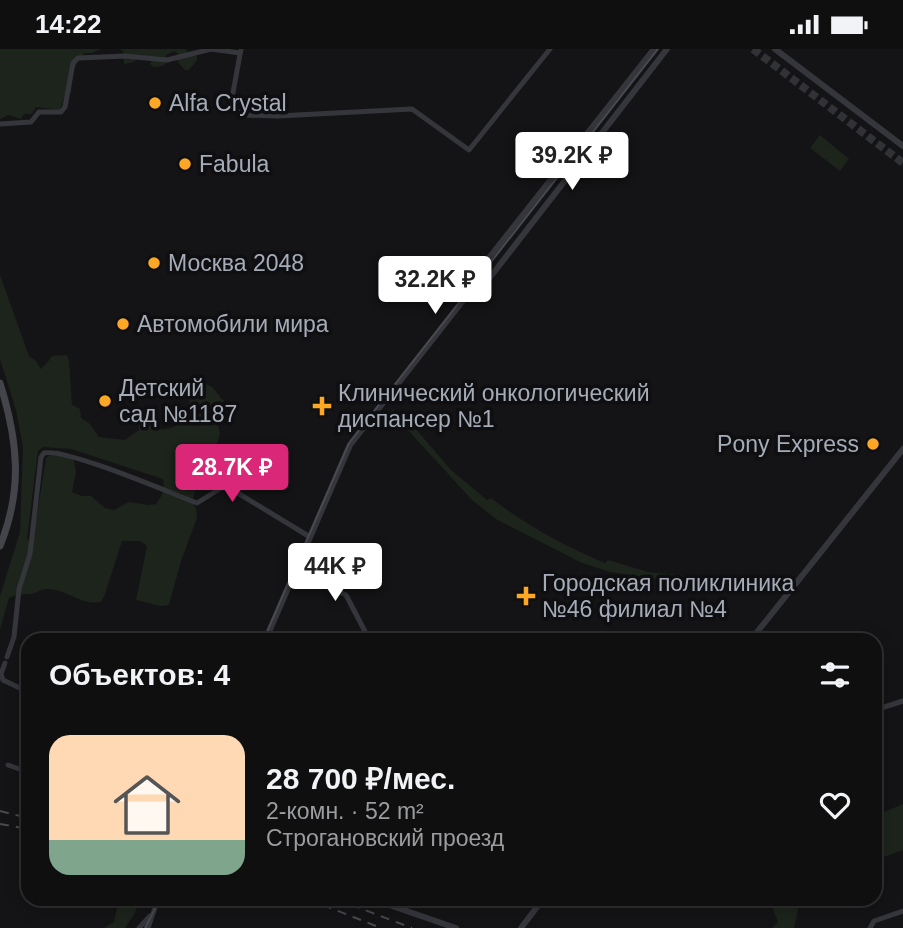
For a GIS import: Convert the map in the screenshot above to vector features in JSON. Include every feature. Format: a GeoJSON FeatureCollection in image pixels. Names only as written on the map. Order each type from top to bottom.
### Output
{"type":"FeatureCollection","features":[{"type":"Feature","properties":{"kind":"main road"},"geometry":{"type":"LineString","coordinates":[[0,383],[9,412],[16,460],[12,508],[0,546]]}},
{"type":"Feature","properties":{"kind":"street"},"geometry":{"type":"LineString","coordinates":[[0,124],[31,122],[39,112],[61,112],[65,107],[73,62],[78,58],[125,56],[167,61],[211,49],[240,51],[232,99],[236,110],[242,115],[266,117],[412,110],[469,150],[550,49]]}},
{"type":"Feature","properties":{"kind":"street"},"geometry":{"type":"LineString","coordinates":[[268,633],[350,445],[469,293],[470,282],[482,265],[654,49]]}},
{"type":"Feature","properties":{"kind":"street"},"geometry":{"type":"LineString","coordinates":[[469,293],[481,289],[667,49]]}},
{"type":"Feature","properties":{"kind":"street"},"geometry":{"type":"LineString","coordinates":[[775,49],[903,146]]}},
{"type":"Feature","properties":{"kind":"street"},"geometry":{"type":"LineString","coordinates":[[756,633],[903,449]]}},
{"type":"Feature","properties":{"kind":"street"},"geometry":{"type":"LineString","coordinates":[[21,689],[3,680],[1,674],[14,637],[19,589],[30,554],[41,457],[44,453],[51,451],[81,460],[197,503],[221,488],[228,487],[310,537]]}},
{"type":"Feature","properties":{"kind":"street"},"geometry":{"type":"LineString","coordinates":[[296,570],[346,595],[366,633]]}},
{"type":"Feature","properties":{"kind":"street"},"geometry":{"type":"LineString","coordinates":[[882,708],[903,701]]}},
{"type":"Feature","properties":{"kind":"street"},"geometry":{"type":"LineString","coordinates":[[8,765],[21,770]]}},
{"type":"Feature","properties":{"kind":"street"},"geometry":{"type":"LineString","coordinates":[[148,928],[156,906]]}},
{"type":"Feature","properties":{"kind":"street"},"geometry":{"type":"LineString","coordinates":[[392,906],[456,928]]}},
{"type":"Feature","properties":{"kind":"street"},"geometry":{"type":"LineString","coordinates":[[521,928],[538,906]]}},
{"type":"Feature","properties":{"kind":"street"},"geometry":{"type":"LineString","coordinates":[[870,928],[874,921],[903,911]]}},
{"type":"Feature","properties":{"kind":"street"},"geometry":{"type":"LineString","coordinates":[[139,928],[153,914]]}},
{"type":"Feature","properties":{"kind":"shaded area"},"geometry":{"type":"Polygon","coordinates":[[[0,49],[101,49],[84,53],[73,70],[71,93],[65,95],[60,110],[36,107],[32,114],[24,114],[21,119],[8,115],[0,119],[0,49]]]}},
{"type":"Feature","properties":{"kind":"shaded area"},"geometry":{"type":"Polygon","coordinates":[[[120,49],[186,49],[188,53],[197,56],[197,60],[189,70],[185,70],[174,51],[166,55],[166,63],[163,66],[154,67],[150,64],[152,60],[141,54],[134,62],[124,64],[124,52],[120,49]]]}},
{"type":"Feature","properties":{"kind":"shaded area"},"geometry":{"type":"Polygon","coordinates":[[[820,135],[849,159],[840,171],[810,148],[820,135]]]}},
{"type":"Feature","properties":{"kind":"shaded area"},"geometry":{"type":"Polygon","coordinates":[[[0,275],[29,356],[41,369],[52,356],[67,355],[72,405],[80,409],[81,418],[89,423],[99,437],[125,440],[139,430],[139,419],[146,415],[157,429],[177,426],[186,417],[189,398],[196,393],[198,384],[211,386],[224,401],[218,425],[220,433],[211,468],[203,483],[196,489],[192,502],[197,518],[169,605],[160,606],[136,600],[147,546],[140,541],[122,541],[101,602],[87,602],[47,589],[15,595],[9,598],[0,629],[0,596],[20,532],[23,447],[16,410],[0,359],[0,275]],[[43,447],[38,451],[27,538],[29,541],[33,540],[46,458],[57,450],[73,456],[76,472],[72,492],[91,496],[105,508],[114,510],[129,502],[156,504],[160,498],[164,489],[163,479],[71,449],[43,447]]]}},
{"type":"Feature","properties":{"kind":"shaded area"},"geometry":{"type":"Polygon","coordinates":[[[393,409],[405,422],[403,414],[451,470],[487,500],[491,498],[532,526],[575,549],[605,563],[608,560],[648,572],[770,584],[774,586],[774,590],[663,580],[610,572],[580,562],[496,519],[472,500],[406,428],[395,418],[385,419],[393,409]]]}},
{"type":"Feature","properties":{"kind":"shaded area"},"geometry":{"type":"Polygon","coordinates":[[[903,804],[903,850],[882,858],[882,813],[903,804]]]}},
{"type":"Feature","properties":{"kind":"shaded area"},"geometry":{"type":"Polygon","coordinates":[[[118,906],[136,906],[134,915],[125,928],[104,928],[114,922],[118,906]]]}},
{"type":"Feature","properties":{"kind":"shaded area"},"geometry":{"type":"Polygon","coordinates":[[[772,906],[799,906],[794,928],[772,928],[778,922],[772,906]]]}},
{"type":"Feature","properties":{"kind":"tunnel"},"geometry":{"type":"LineString","coordinates":[[753,49],[903,163]]}},
{"type":"Feature","properties":{"kind":"tram line"},"geometry":{"type":"LineString","coordinates":[[266,633],[349,443],[658,49]]}},
{"type":"Feature","properties":{"kind":"tram line"},"geometry":{"type":"LineString","coordinates":[[145,928],[156,906]]}},
{"type":"Feature","properties":{"kind":"railway"},"geometry":{"type":"LineString","coordinates":[[0,811],[21,816]]}},
{"type":"Feature","properties":{"kind":"railway"},"geometry":{"type":"LineString","coordinates":[[0,824],[21,828]]}},
{"type":"Feature","properties":{"kind":"railway"},"geometry":{"type":"LineString","coordinates":[[326,906],[381,928]]}},
{"type":"Feature","properties":{"kind":"railway"},"geometry":{"type":"LineString","coordinates":[[354,906],[412,928]]}},
{"type":"Feature","properties":{"kind":"place","name":"Alfa Crystal"},"geometry":{"type":"Point","coordinates":[155,103]}},
{"type":"Feature","properties":{"kind":"place","name":"Fabula"},"geometry":{"type":"Point","coordinates":[185,164]}},
{"type":"Feature","properties":{"kind":"place","name":"Москва 2048"},"geometry":{"type":"Point","coordinates":[154,263]}},
{"type":"Feature","properties":{"kind":"place","name":"Автомобили мира"},"geometry":{"type":"Point","coordinates":[123,324]}},
{"type":"Feature","properties":{"kind":"place","name":"Детский сад №1187"},"geometry":{"type":"Point","coordinates":[105,401]}},
{"type":"Feature","properties":{"kind":"place","name":"Клинический онкологический диспансер №1"},"geometry":{"type":"Point","coordinates":[322,406]}},
{"type":"Feature","properties":{"kind":"place","name":"Pony Express"},"geometry":{"type":"Point","coordinates":[873,444]}},
{"type":"Feature","properties":{"kind":"place","name":"Городская поликлиника №46 филиал №4"},"geometry":{"type":"Point","coordinates":[526,596]}}]}
